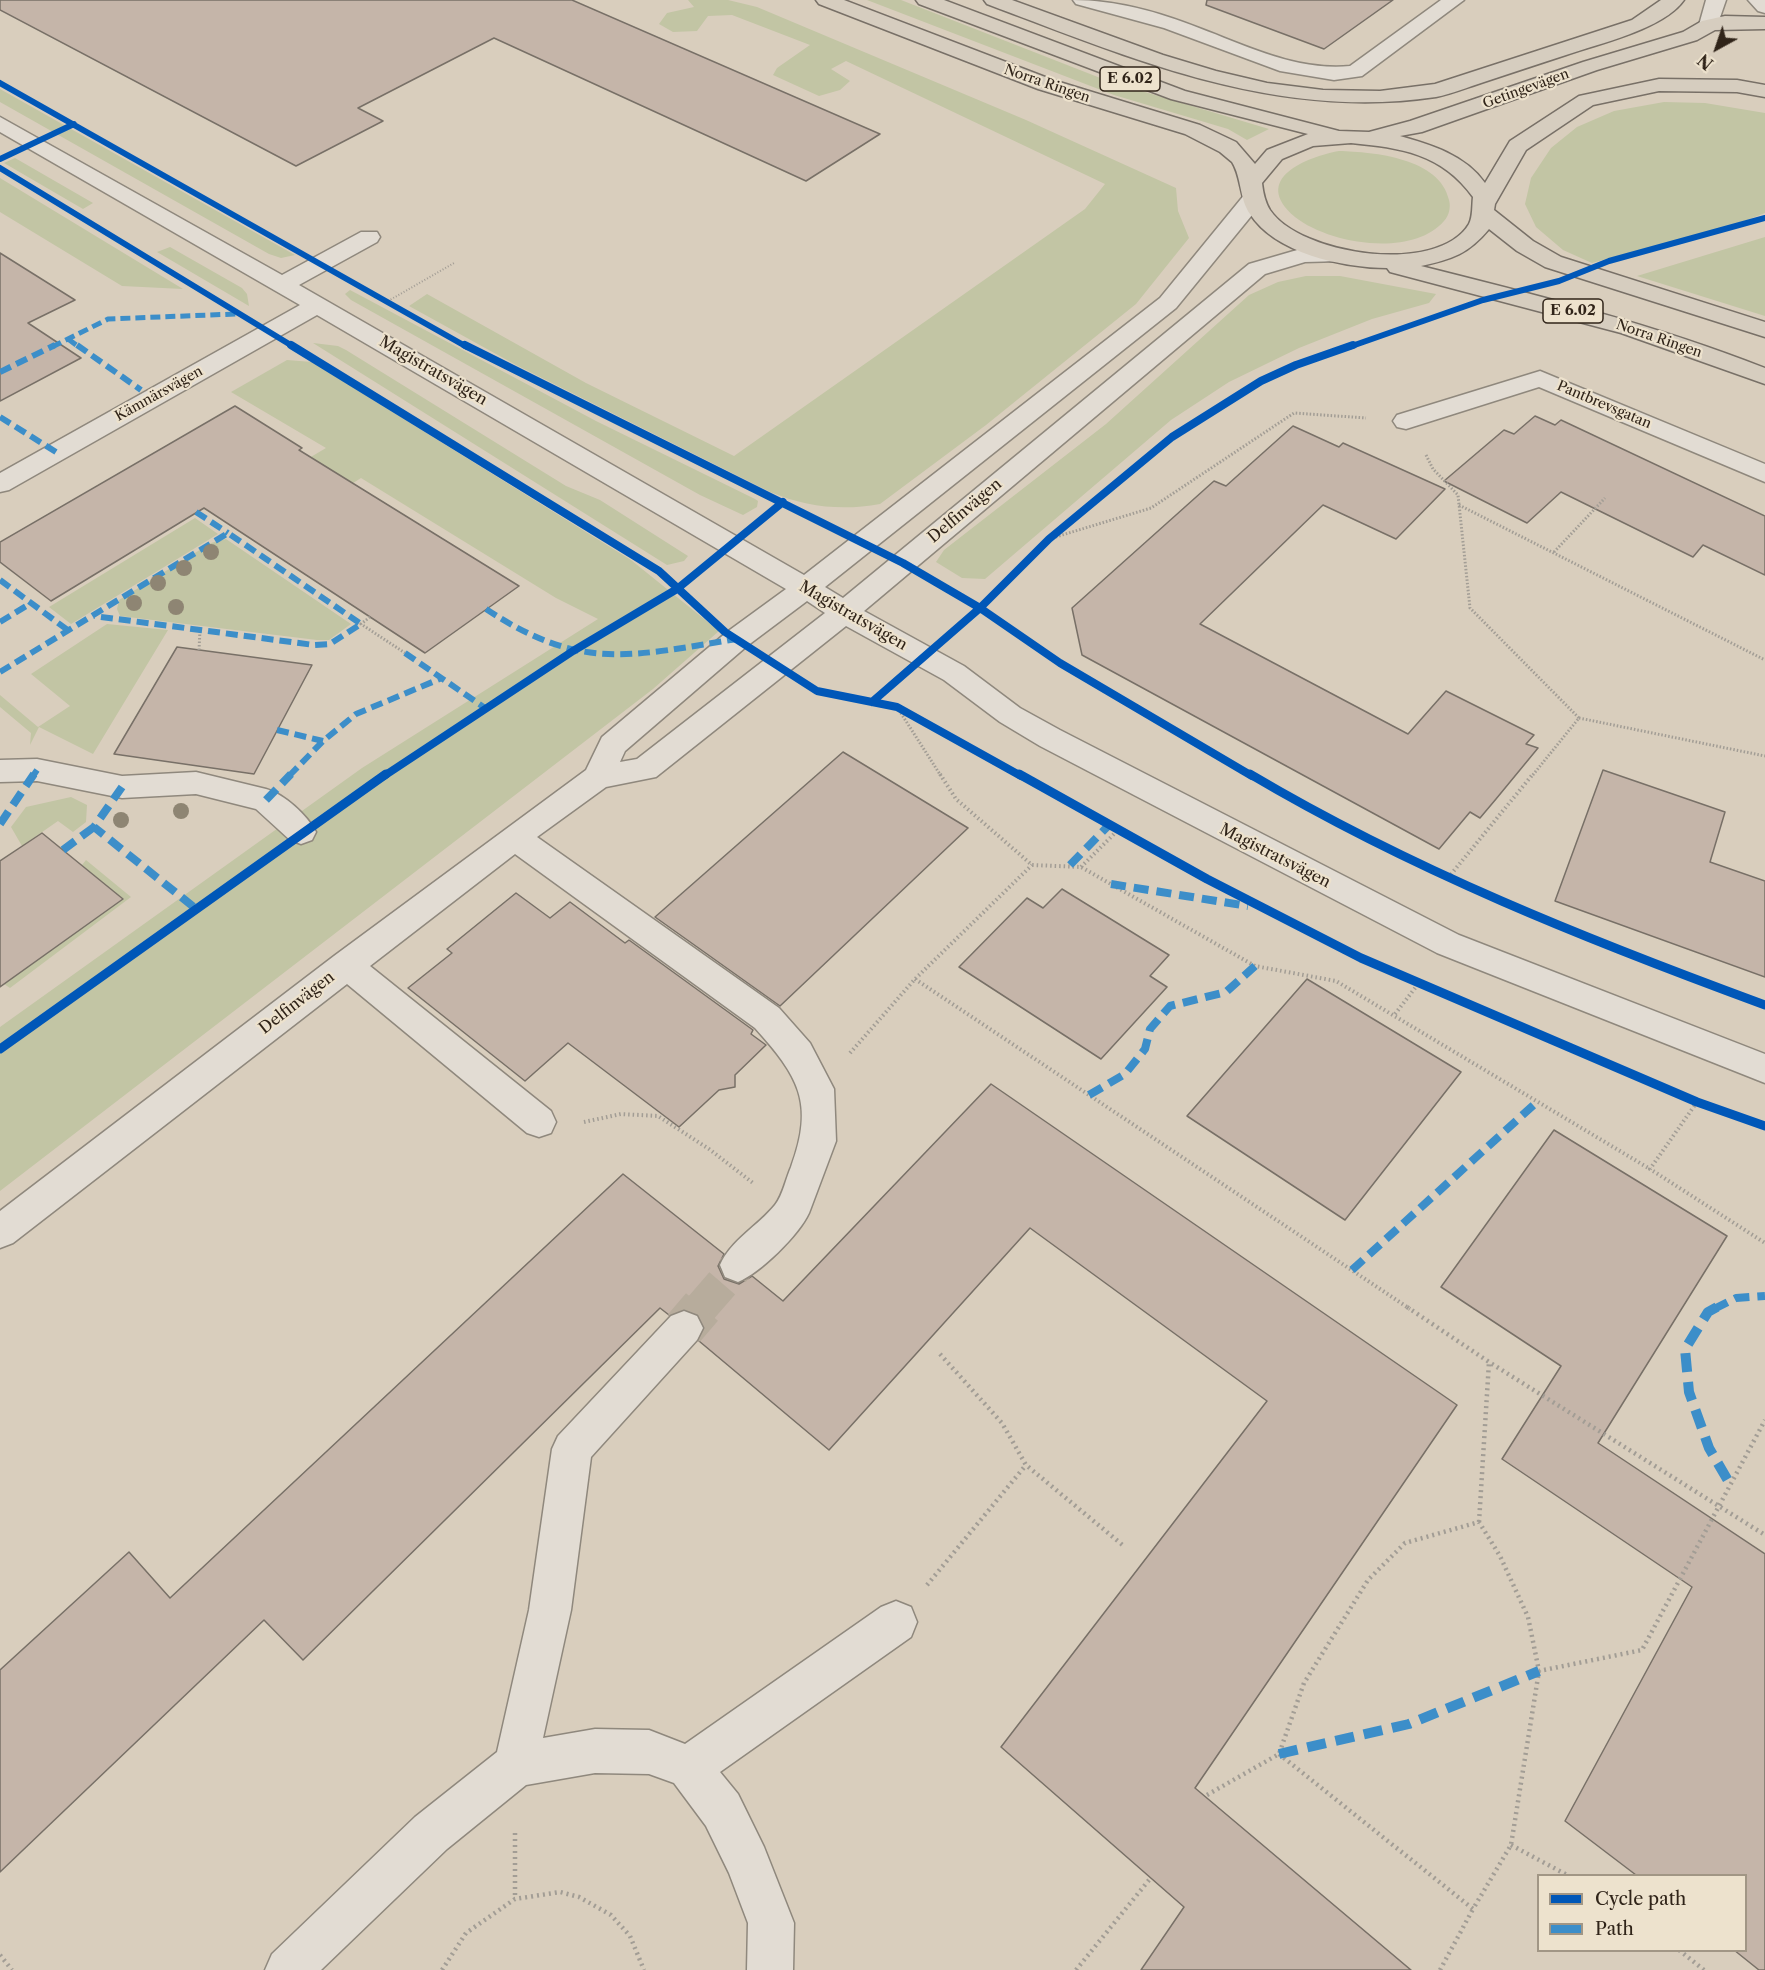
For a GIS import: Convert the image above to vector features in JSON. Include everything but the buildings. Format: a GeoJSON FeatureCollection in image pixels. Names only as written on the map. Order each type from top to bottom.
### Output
{"type":"FeatureCollection","features":[{"type":"Feature","properties":{"kind":"main road","name":"Norra Ringen"},"geometry":{"type":"LineString","coordinates":[[826,0],[1022,76],[1208,136],[1241,156],[1252,190],[1270,224],[1287,236],[1334,256],[1376,262],[1573,311],[1640,331],[1765,377]]}},
{"type":"Feature","properties":{"kind":"main road","name":"Norra Ringen"},"geometry":{"type":"LineString","coordinates":[[926,0],[1178,96],[1340,136]]}},
{"type":"Feature","properties":{"kind":"main road"},"geometry":{"type":"LineString","coordinates":[[994,0],[1195,72],[1295,94],[1375,98],[1438,90],[1607,36],[1639,24],[1674,0]]}},
{"type":"Feature","properties":{"kind":"main road","name":"Getingevägen"},"geometry":{"type":"LineString","coordinates":[[1362,136],[1414,128],[1590,66],[1691,51],[1709,25],[1734,21],[1765,23]]}},
{"type":"Feature","properties":{"kind":"main road","name":"Getingevägen"},"geometry":{"type":"LineString","coordinates":[[1691,51],[1711,76],[1737,86]]}},
{"type":"Feature","properties":{"kind":"main road","name":"Getingevägen"},"geometry":{"type":"LineString","coordinates":[[1485,208],[1518,146],[1557,117],[1587,100],[1659,85],[1737,86],[1765,91]]}},
{"type":"Feature","properties":{"kind":"main road","name":"Norra Ringen"},"geometry":{"type":"LineString","coordinates":[[1252,190],[1257,169],[1274,154],[1303,142],[1340,136],[1362,136],[1399,142],[1434,153],[1470,177],[1485,208],[1526,246],[1553,262],[1765,330]]}},
{"type":"Feature","properties":{"kind":"main road","name":"Norra Ringen"},"geometry":{"type":"LineString","coordinates":[[1376,262],[1404,261],[1446,252],[1473,235],[1485,208]]}},
{"type":"Feature","properties":{"kind":"street"},"geometry":{"type":"LineString","coordinates":[[1083,0],[1158,19],[1288,66],[1319,75],[1335,76],[1355,72],[1454,0]]}},
{"type":"Feature","properties":{"kind":"street"},"geometry":{"type":"LineString","coordinates":[[1709,25],[1716,0]]}},
{"type":"Feature","properties":{"kind":"street"},"geometry":{"type":"LineString","coordinates":[[1758,0],[1765,7]]}},
{"type":"Feature","properties":{"kind":"street","name":"Magistratsvägen"},"geometry":{"type":"LineString","coordinates":[[0,123],[806,588],[884,636],[954,673],[1010,715],[1050,738],[1448,944],[1765,1070]]}},
{"type":"Feature","properties":{"kind":"street","name":"Delfinvägen"},"geometry":{"type":"LineString","coordinates":[[598,777],[613,745],[737,639],[806,588],[1168,303],[1252,190]]}},
{"type":"Feature","properties":{"kind":"street"},"geometry":{"type":"LineString","coordinates":[[282,285],[369,237]]}},
{"type":"Feature","properties":{"kind":"street","name":"Delfinvägen"},"geometry":{"type":"LineString","coordinates":[[0,1232],[346,965],[598,777],[645,769],[778,666],[1257,269],[1304,255],[1334,256]]}},
{"type":"Feature","properties":{"kind":"street","name":"Kämnärsvägen"},"geometry":{"type":"LineString","coordinates":[[0,484],[318,305]]}},
{"type":"Feature","properties":{"kind":"street","name":"Pantbrevsgatan"},"geometry":{"type":"LineString","coordinates":[[1406,421],[1540,378],[1765,474]]}},
{"type":"Feature","properties":{"kind":"street"},"geometry":{"type":"LineString","coordinates":[[0,771],[36,770],[122,787],[196,783],[266,800],[301,832]]}},
{"type":"Feature","properties":{"kind":"street"},"geometry":{"type":"LineString","coordinates":[[515,837],[767,1018],[798,1053],[817,1089],[818,1140],[791,1213],[738,1265]]}},
{"type":"Feature","properties":{"kind":"street"},"geometry":{"type":"LineString","coordinates":[[346,965],[539,1122]]}},
{"type":"Feature","properties":{"kind":"street"},"geometry":{"type":"LineString","coordinates":[[516,1765],[550,1610],[572,1449],[684,1328]]}},
{"type":"Feature","properties":{"kind":"street"},"geometry":{"type":"LineString","coordinates":[[689,1767],[896,1622]]}},
{"type":"Feature","properties":{"kind":"street"},"geometry":{"type":"LineString","coordinates":[[288,1970],[431,1833],[516,1765],[595,1751],[649,1752],[689,1767],[722,1810],[748,1863],[771,1923],[770,1970]]}},
{"type":"Feature","properties":{"kind":"path"},"geometry":{"type":"LineString","coordinates":[[323,263],[392,304],[454,263]]}},
{"type":"Feature","properties":{"kind":"path"},"geometry":{"type":"LineString","coordinates":[[1049,539],[1151,508],[1294,413],[1406,421],[1433,469],[1458,495],[1470,608],[1579,718],[1765,756]]}},
{"type":"Feature","properties":{"kind":"path"},"geometry":{"type":"LineString","coordinates":[[1554,552],[1605,498]]}},
{"type":"Feature","properties":{"kind":"path"},"geometry":{"type":"LineString","coordinates":[[1459,505],[1765,660]]}},
{"type":"Feature","properties":{"kind":"path"},"geometry":{"type":"LineString","coordinates":[[1041,546],[1066,524]]}},
{"type":"Feature","properties":{"kind":"path"},"geometry":{"type":"LineString","coordinates":[[370,617],[361,624],[405,654]]}},
{"type":"Feature","properties":{"kind":"path"},"geometry":{"type":"LineString","coordinates":[[200,630],[200,650]]}},
{"type":"Feature","properties":{"kind":"path"},"geometry":{"type":"LineString","coordinates":[[893,706],[918,719]]}},
{"type":"Feature","properties":{"kind":"path"},"geometry":{"type":"LineString","coordinates":[[893,706],[956,799],[1032,865],[1081,867],[1165,917],[1255,966],[1335,981],[1395,1014],[1765,1243]]}},
{"type":"Feature","properties":{"kind":"path"},"geometry":{"type":"LineString","coordinates":[[1448,878],[1579,718]]}},
{"type":"Feature","properties":{"kind":"path"},"geometry":{"type":"LineString","coordinates":[[1109,825],[1128,836]]}},
{"type":"Feature","properties":{"kind":"path"},"geometry":{"type":"LineString","coordinates":[[1081,867],[1118,830]]}},
{"type":"Feature","properties":{"kind":"path"},"geometry":{"type":"LineString","coordinates":[[817,1089],[915,979],[1032,865]]}},
{"type":"Feature","properties":{"kind":"path"},"geometry":{"type":"LineString","coordinates":[[1438,873],[1459,883]]}},
{"type":"Feature","properties":{"kind":"path"},"geometry":{"type":"LineString","coordinates":[[915,979],[1489,1362],[1765,1535]]}},
{"type":"Feature","properties":{"kind":"path"},"geometry":{"type":"LineString","coordinates":[[1409,979],[1430,987]]}},
{"type":"Feature","properties":{"kind":"path"},"geometry":{"type":"LineString","coordinates":[[1395,1014],[1419,983]]}},
{"type":"Feature","properties":{"kind":"path"},"geometry":{"type":"LineString","coordinates":[[1650,1170],[1702,1104],[1686,1097]]}},
{"type":"Feature","properties":{"kind":"path"},"geometry":{"type":"LineString","coordinates":[[539,1122],[575,1124],[621,1114],[658,1116],[709,1149],[791,1213]]}},
{"type":"Feature","properties":{"kind":"path"},"geometry":{"type":"LineString","coordinates":[[940,1354],[1002,1423],[1026,1465],[1125,1547]]}},
{"type":"Feature","properties":{"kind":"path"},"geometry":{"type":"LineString","coordinates":[[1440,1970],[1511,1845],[1539,1671],[1528,1617],[1500,1556],[1479,1522],[1489,1362]]}},
{"type":"Feature","properties":{"kind":"path"},"geometry":{"type":"LineString","coordinates":[[1539,1671],[1642,1650],[1765,1420]]}},
{"type":"Feature","properties":{"kind":"path"},"geometry":{"type":"LineString","coordinates":[[896,1622],[1026,1465]]}},
{"type":"Feature","properties":{"kind":"path"},"geometry":{"type":"LineString","coordinates":[[1207,1795],[1279,1754],[1304,1683],[1368,1580],[1405,1543],[1479,1522]]}},
{"type":"Feature","properties":{"kind":"path"},"geometry":{"type":"LineString","coordinates":[[1279,1754],[1473,1909]]}},
{"type":"Feature","properties":{"kind":"path"},"geometry":{"type":"LineString","coordinates":[[1511,1845],[1567,1874]]}},
{"type":"Feature","properties":{"kind":"path"},"geometry":{"type":"LineString","coordinates":[[1076,1970],[1149,1880]]}},
{"type":"Feature","properties":{"kind":"path"},"geometry":{"type":"LineString","coordinates":[[442,1970],[466,1933],[515,1899],[560,1892],[579,1897],[611,1915],[630,1936],[644,1970]]}},
{"type":"Feature","properties":{"kind":"path"},"geometry":{"type":"LineString","coordinates":[[1682,1952],[1704,1970]]}},
{"type":"Feature","properties":{"kind":"path"},"geometry":{"type":"LineString","coordinates":[[0,1955],[12,1970]]}},
{"type":"Feature","properties":{"kind":"green space"},"geometry":{"type":"Polygon","coordinates":[[[688,0],[728,0],[757,7],[1026,120],[1176,188],[1178,211],[1189,238],[1136,304],[986,425],[880,504],[866,506],[824,506],[797,501],[770,492],[516,365],[409,306],[427,294],[586,383],[734,456],[1085,209],[1105,184],[846,61],[831,69],[850,81],[840,90],[819,96],[773,75],[777,68],[810,45],[732,15],[708,16],[697,31],[673,32],[659,24],[667,13],[694,7],[688,0]]]}},
{"type":"Feature","properties":{"kind":"green space"},"geometry":{"type":"Polygon","coordinates":[[[867,0],[901,0],[1108,81],[1269,129],[1247,140],[1228,129],[1114,95],[867,0]]]}},
{"type":"Feature","properties":{"kind":"green space"},"geometry":{"type":"Polygon","coordinates":[[[0,89],[295,255],[281,258],[269,254],[0,102],[0,89]]]}},
{"type":"Feature","properties":{"kind":"green space"},"geometry":{"type":"Polygon","coordinates":[[[1664,102],[1705,103],[1765,113],[1765,213],[1742,222],[1592,263],[1563,250],[1536,227],[1525,204],[1531,178],[1551,148],[1577,127],[1614,111],[1664,102]]]}},
{"type":"Feature","properties":{"kind":"green space"},"geometry":{"type":"Polygon","coordinates":[[[1339,151],[1387,156],[1419,166],[1433,175],[1443,186],[1450,206],[1446,219],[1430,233],[1412,240],[1370,243],[1328,234],[1295,217],[1283,204],[1278,192],[1281,181],[1299,164],[1339,151]]]}},
{"type":"Feature","properties":{"kind":"green space"},"geometry":{"type":"Polygon","coordinates":[[[15,158],[93,203],[83,209],[4,163],[15,158]]]}},
{"type":"Feature","properties":{"kind":"green space"},"geometry":{"type":"Polygon","coordinates":[[[0,178],[183,289],[122,286],[0,212],[0,178]]]}},
{"type":"Feature","properties":{"kind":"green space"},"geometry":{"type":"Polygon","coordinates":[[[1765,237],[1765,316],[1637,276],[1765,237]]]}},
{"type":"Feature","properties":{"kind":"green space"},"geometry":{"type":"Polygon","coordinates":[[[170,247],[242,288],[247,294],[249,306],[157,252],[170,247]]]}},
{"type":"Feature","properties":{"kind":"green space"},"geometry":{"type":"Polygon","coordinates":[[[1306,276],[1340,276],[1436,294],[1429,303],[1372,319],[1299,348],[1229,382],[1171,420],[985,579],[962,578],[936,562],[944,550],[1106,424],[1249,295],[1278,282],[1306,276]]]}},
{"type":"Feature","properties":{"kind":"green space"},"geometry":{"type":"Polygon","coordinates":[[[350,290],[596,421],[755,499],[758,501],[757,507],[743,515],[700,495],[351,300],[345,294],[350,290]]]}},
{"type":"Feature","properties":{"kind":"green space"},"geometry":{"type":"Polygon","coordinates":[[[313,343],[338,346],[346,350],[566,486],[600,500],[688,556],[684,561],[667,565],[313,343]]]}},
{"type":"Feature","properties":{"kind":"green space"},"geometry":{"type":"Polygon","coordinates":[[[287,360],[312,362],[631,560],[719,631],[653,689],[0,1191],[0,1027],[362,768],[598,619],[556,598],[361,478],[283,528],[238,500],[326,448],[231,392],[287,360]]]}},
{"type":"Feature","properties":{"kind":"green space"},"geometry":{"type":"Polygon","coordinates":[[[195,518],[218,534],[71,624],[49,607],[195,518]]]}},
{"type":"Feature","properties":{"kind":"green space"},"geometry":{"type":"Polygon","coordinates":[[[226,539],[351,624],[329,640],[317,640],[120,616],[117,609],[119,600],[211,543],[226,539]]]}},
{"type":"Feature","properties":{"kind":"green space"},"geometry":{"type":"Polygon","coordinates":[[[107,624],[168,630],[93,754],[39,727],[30,745],[31,733],[0,707],[0,695],[38,727],[70,706],[31,674],[107,624]]]}},
{"type":"Feature","properties":{"kind":"green space"},"geometry":{"type":"Polygon","coordinates":[[[71,797],[87,805],[86,822],[73,832],[58,821],[22,846],[11,827],[26,807],[71,797]]]}},
{"type":"Feature","properties":{"kind":"green space"},"geometry":{"type":"Polygon","coordinates":[[[86,860],[131,897],[10,988],[4,984],[123,899],[82,865],[86,860]]]}},
{"type":"Feature","properties":{"kind":"tunnel"},"geometry":{"type":"LineString","coordinates":[[700,1309],[738,1265]]}},
{"type":"Feature","properties":{"kind":"tunnel"},"geometry":{"type":"LineString","coordinates":[[684,1328],[702,1307]]}},
{"type":"Feature","properties":{"kind":"marked path"},"geometry":{"type":"LineString","coordinates":[[0,372],[108,319],[236,314]]}},
{"type":"Feature","properties":{"kind":"marked path"},"geometry":{"type":"LineString","coordinates":[[68,339],[141,390]]}},
{"type":"Feature","properties":{"kind":"marked path"},"geometry":{"type":"LineString","coordinates":[[0,417],[56,452]]}},
{"type":"Feature","properties":{"kind":"marked path"},"geometry":{"type":"LineString","coordinates":[[196,512],[228,533]]}},
{"type":"Feature","properties":{"kind":"marked path"},"geometry":{"type":"LineString","coordinates":[[0,672],[228,533],[361,624],[330,644],[314,645],[94,616]]}},
{"type":"Feature","properties":{"kind":"marked path"},"geometry":{"type":"LineString","coordinates":[[0,580],[69,631]]}},
{"type":"Feature","properties":{"kind":"marked path"},"geometry":{"type":"LineString","coordinates":[[0,622],[31,603]]}},
{"type":"Feature","properties":{"kind":"marked path"},"geometry":{"type":"LineString","coordinates":[[486,609],[539,640],[561,648],[593,654],[655,652],[737,639]]}},
{"type":"Feature","properties":{"kind":"marked path"},"geometry":{"type":"LineString","coordinates":[[405,653],[485,708]]}},
{"type":"Feature","properties":{"kind":"marked path"},"geometry":{"type":"LineString","coordinates":[[266,800],[323,741],[356,714],[442,678]]}},
{"type":"Feature","properties":{"kind":"marked path"},"geometry":{"type":"LineString","coordinates":[[277,730],[323,741]]}},
{"type":"Feature","properties":{"kind":"marked path"},"geometry":{"type":"LineString","coordinates":[[0,824],[37,770]]}},
{"type":"Feature","properties":{"kind":"marked path"},"geometry":{"type":"LineString","coordinates":[[122,787],[94,827],[195,908]]}},
{"type":"Feature","properties":{"kind":"marked path"},"geometry":{"type":"LineString","coordinates":[[1070,865],[1109,825]]}},
{"type":"Feature","properties":{"kind":"marked path"},"geometry":{"type":"LineString","coordinates":[[63,850],[94,827]]}},
{"type":"Feature","properties":{"kind":"marked path"},"geometry":{"type":"LineString","coordinates":[[1111,884],[1248,906]]}},
{"type":"Feature","properties":{"kind":"marked path"},"geometry":{"type":"LineString","coordinates":[[1089,1095],[1125,1074],[1145,1049],[1150,1029],[1170,1006],[1226,992],[1255,966]]}},
{"type":"Feature","properties":{"kind":"marked path"},"geometry":{"type":"LineString","coordinates":[[1352,1270],[1538,1101]]}},
{"type":"Feature","properties":{"kind":"marked path"},"geometry":{"type":"LineString","coordinates":[[1730,1484],[1709,1448],[1689,1392],[1685,1349],[1708,1312],[1736,1298],[1765,1296]]}},
{"type":"Feature","properties":{"kind":"marked path"},"geometry":{"type":"LineString","coordinates":[[1279,1754],[1409,1724],[1539,1671]]}},
{"type":"Feature","properties":{"kind":"cycle path"},"geometry":{"type":"LineString","coordinates":[[0,83],[518,374],[903,563],[980,608],[1060,663],[1293,800],[1448,878],[1609,948],[1765,1005]]}},
{"type":"Feature","properties":{"kind":"cycle path"},"geometry":{"type":"LineString","coordinates":[[0,159],[74,124]]}},
{"type":"Feature","properties":{"kind":"cycle path"},"geometry":{"type":"LineString","coordinates":[[0,168],[605,536],[659,571],[725,632],[817,691],[897,707],[1207,879],[1361,958],[1697,1102],[1765,1126]]}},
{"type":"Feature","properties":{"kind":"cycle path"},"geometry":{"type":"LineString","coordinates":[[872,702],[980,608],[1049,539],[1172,437],[1261,381],[1296,365],[1483,300],[1559,281],[1609,261],[1765,218]]}},
{"type":"Feature","properties":{"kind":"cycle path"},"geometry":{"type":"LineString","coordinates":[[0,1049],[352,797],[573,651],[677,589],[783,502]]}}]}
